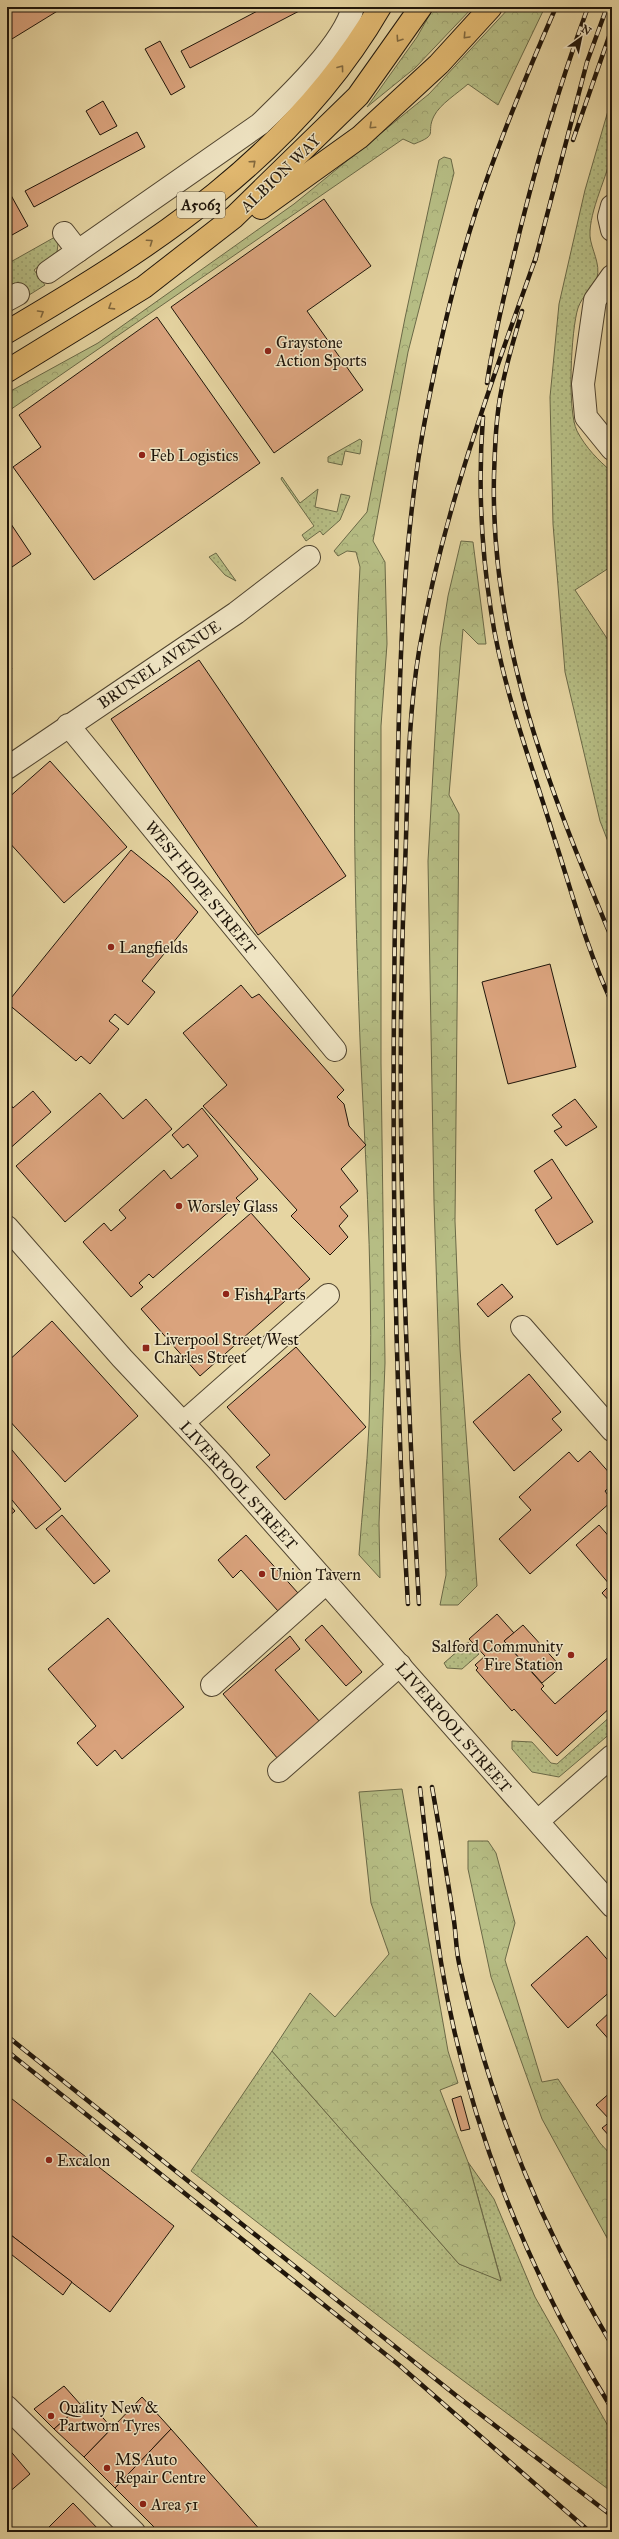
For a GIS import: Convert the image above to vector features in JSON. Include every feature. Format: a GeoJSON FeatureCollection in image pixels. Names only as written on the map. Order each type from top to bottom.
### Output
{"type":"FeatureCollection","features":[{"type":"Feature","properties":{"kind":"highway","name":"ALBION WAY"},"geometry":{"type":"LineString","coordinates":[[7,332],[66,298],[140,248],[229,184],[300,117],[361,39],[380,7]]}},
{"type":"Feature","properties":{"kind":"highway","name":"A5063"},"geometry":{"type":"LineString","coordinates":[[361,39],[390,7]]}},
{"type":"Feature","properties":{"kind":"highway","name":"ALBION WAY"},"geometry":{"type":"LineString","coordinates":[[7,371],[144,287],[234,218],[358,96],[421,7]]}},
{"type":"Feature","properties":{"kind":"highway","name":"A5063"},"geometry":{"type":"LineString","coordinates":[[144,287],[244,221],[360,137],[439,64],[491,7]]}},
{"type":"Feature","properties":{"kind":"street"},"geometry":{"type":"LineString","coordinates":[[48,272],[260,124],[286,99],[338,38],[350,20],[353,7]]}},
{"type":"Feature","properties":{"kind":"street"},"geometry":{"type":"LineString","coordinates":[[612,206],[609,217],[612,230]]}},
{"type":"Feature","properties":{"kind":"street"},"geometry":{"type":"LineString","coordinates":[[64,233],[78,251]]}},
{"type":"Feature","properties":{"kind":"street"},"geometry":{"type":"LineString","coordinates":[[611,446],[586,417],[583,384],[589,330],[595,300],[612,276]]}},
{"type":"Feature","properties":{"kind":"street","name":"BRUNEL AVENUE"},"geometry":{"type":"LineString","coordinates":[[7,768],[236,612],[309,557]]}},
{"type":"Feature","properties":{"kind":"street","name":"WEST HOPE STREET"},"geometry":{"type":"LineString","coordinates":[[68,725],[335,1050]]}},
{"type":"Feature","properties":{"kind":"street","name":"LIVERPOOL STREET"},"geometry":{"type":"LineString","coordinates":[[7,1227],[122,1358],[184,1422],[612,1906]]}},
{"type":"Feature","properties":{"kind":"street"},"geometry":{"type":"LineString","coordinates":[[184,1422],[328,1295]]}},
{"type":"Feature","properties":{"kind":"street"},"geometry":{"type":"LineString","coordinates":[[522,1327],[612,1430]]}},
{"type":"Feature","properties":{"kind":"street"},"geometry":{"type":"LineString","coordinates":[[212,1685],[326,1583]]}},
{"type":"Feature","properties":{"kind":"street"},"geometry":{"type":"LineString","coordinates":[[279,1771],[400,1665]]}},
{"type":"Feature","properties":{"kind":"street"},"geometry":{"type":"LineString","coordinates":[[538,1821],[612,1756]]}},
{"type":"Feature","properties":{"kind":"street"},"geometry":{"type":"LineString","coordinates":[[7,2406],[134,2532]]}},
{"type":"Feature","properties":{"kind":"green space"},"geometry":{"type":"Polygon","coordinates":[[[434,7],[473,7],[415,68],[367,107],[417,37],[434,7]]]}},
{"type":"Feature","properties":{"kind":"green space"},"geometry":{"type":"Polygon","coordinates":[[[510,7],[545,7],[498,105],[468,84],[445,103],[437,112],[434,116],[430,133],[427,138],[414,144],[403,139],[7,412],[7,393],[98,343],[294,204],[429,94],[510,7]]]}},
{"type":"Feature","properties":{"kind":"green space"},"geometry":{"type":"Polygon","coordinates":[[[612,97],[612,151],[607,171],[595,204],[590,226],[590,236],[597,262],[598,273],[597,278],[582,299],[578,308],[573,334],[571,389],[574,421],[577,431],[584,443],[612,472],[612,566],[575,590],[612,646],[612,852],[600,821],[565,672],[553,524],[550,397],[559,304],[585,190],[612,97]]]}},
{"type":"Feature","properties":{"kind":"green space"},"geometry":{"type":"Polygon","coordinates":[[[444,157],[451,159],[454,173],[408,352],[373,541],[385,562],[387,644],[381,726],[381,1063],[385,1363],[379,1523],[380,1578],[359,1555],[369,1426],[371,1335],[354,815],[355,691],[360,567],[356,552],[347,551],[338,556],[334,551],[367,512],[405,318],[439,160],[444,157]]]}},
{"type":"Feature","properties":{"kind":"green space"},"geometry":{"type":"Polygon","coordinates":[[[55,237],[58,244],[57,252],[34,270],[45,285],[26,297],[15,283],[7,288],[7,264],[55,237]]]}},
{"type":"Feature","properties":{"kind":"green space"},"geometry":{"type":"Polygon","coordinates":[[[360,439],[362,441],[360,454],[345,451],[342,465],[328,462],[328,457],[360,439]]]}},
{"type":"Feature","properties":{"kind":"green space"},"geometry":{"type":"Polygon","coordinates":[[[282,477],[300,503],[318,489],[315,507],[337,512],[341,494],[350,496],[340,520],[323,535],[320,531],[306,541],[302,535],[314,526],[281,479],[282,477]]]}},
{"type":"Feature","properties":{"kind":"green space"},"geometry":{"type":"Polygon","coordinates":[[[461,541],[473,542],[486,644],[478,644],[463,629],[449,795],[459,814],[455,1221],[460,1349],[477,1586],[458,1605],[440,1605],[446,1575],[434,1202],[428,861],[440,647],[448,596],[461,541]]]}},
{"type":"Feature","properties":{"kind":"green space"},"geometry":{"type":"Polygon","coordinates":[[[216,553],[236,581],[225,575],[209,557],[216,553]]]}},
{"type":"Feature","properties":{"kind":"green space"},"geometry":{"type":"Polygon","coordinates":[[[468,1642],[479,1654],[462,1669],[447,1668],[444,1663],[468,1642]]]}},
{"type":"Feature","properties":{"kind":"green space"},"geometry":{"type":"Polygon","coordinates":[[[612,1715],[612,1732],[559,1777],[532,1772],[512,1749],[512,1741],[532,1742],[551,1763],[557,1764],[612,1715]]]}},
{"type":"Feature","properties":{"kind":"green space"},"geometry":{"type":"Polygon","coordinates":[[[402,1789],[448,2051],[458,2083],[440,2090],[468,2162],[501,2281],[459,2264],[272,2051],[310,1993],[335,2017],[389,1954],[371,1903],[359,1792],[402,1789]]]}},
{"type":"Feature","properties":{"kind":"green space"},"geometry":{"type":"Polygon","coordinates":[[[468,1841],[488,1841],[496,1853],[515,1923],[505,1960],[542,2082],[558,2079],[600,2143],[612,2156],[612,2247],[542,2119],[491,1977],[468,1869],[468,1841]]]}},
{"type":"Feature","properties":{"kind":"green space"},"geometry":{"type":"Polygon","coordinates":[[[272,2051],[459,2264],[501,2280],[468,2162],[494,2199],[535,2297],[612,2433],[612,2492],[429,2355],[191,2171],[272,2051]]]}},
{"type":"Feature","properties":{"kind":"building"},"geometry":{"type":"Polygon","coordinates":[[[7,7],[64,7],[7,42],[7,7]]]}},
{"type":"Feature","properties":{"kind":"building"},"geometry":{"type":"Polygon","coordinates":[[[265,7],[301,7],[303,9],[190,68],[181,51],[265,7]]]}},
{"type":"Feature","properties":{"kind":"building"},"geometry":{"type":"Polygon","coordinates":[[[160,41],[185,87],[171,95],[145,49],[160,41]]]}},
{"type":"Feature","properties":{"kind":"building"},"geometry":{"type":"Polygon","coordinates":[[[103,101],[117,126],[100,135],[86,111],[103,101]]]}},
{"type":"Feature","properties":{"kind":"building"},"geometry":{"type":"Polygon","coordinates":[[[137,132],[145,147],[34,207],[25,191],[137,132]]]}},
{"type":"Feature","properties":{"kind":"building"},"geometry":{"type":"Polygon","coordinates":[[[7,188],[28,226],[12,235],[7,226],[7,188]]]}},
{"type":"Feature","properties":{"kind":"building","name":"Graystone Action Sports"},"geometry":{"type":"Polygon","coordinates":[[[324,199],[371,266],[307,311],[363,390],[274,453],[171,307],[324,199]]]}},
{"type":"Feature","properties":{"kind":"building","name":"Feb Logistics"},"geometry":{"type":"Polygon","coordinates":[[[157,317],[260,463],[94,580],[13,467],[41,447],[19,415],[157,317]]]}},
{"type":"Feature","properties":{"kind":"building"},"geometry":{"type":"Polygon","coordinates":[[[7,518],[31,554],[12,567],[7,558],[7,518]]]}},
{"type":"Feature","properties":{"kind":"building"},"geometry":{"type":"Polygon","coordinates":[[[199,660],[346,876],[258,935],[111,719],[199,660]]]}},
{"type":"Feature","properties":{"kind":"building"},"geometry":{"type":"Polygon","coordinates":[[[7,662],[12,669],[7,672],[7,662]]]}},
{"type":"Feature","properties":{"kind":"building"},"geometry":{"type":"Polygon","coordinates":[[[50,761],[127,847],[64,903],[7,840],[7,799],[50,761]]]}},
{"type":"Feature","properties":{"kind":"building","name":"Langfields"},"geometry":{"type":"Polygon","coordinates":[[[131,850],[169,881],[198,912],[142,981],[155,992],[128,1025],[115,1014],[109,1021],[119,1029],[90,1064],[81,1056],[76,1061],[7,1003],[131,850]]]}},
{"type":"Feature","properties":{"kind":"building"},"geometry":{"type":"Polygon","coordinates":[[[550,964],[576,1067],[508,1084],[482,982],[550,964]]]}},
{"type":"Feature","properties":{"kind":"building"},"geometry":{"type":"Polygon","coordinates":[[[241,985],[252,998],[259,994],[344,1090],[337,1097],[344,1104],[349,1126],[366,1145],[341,1169],[358,1191],[340,1207],[348,1216],[339,1226],[348,1237],[330,1255],[291,1216],[297,1210],[203,1106],[227,1085],[183,1033],[241,985]]]}},
{"type":"Feature","properties":{"kind":"building"},"geometry":{"type":"Polygon","coordinates":[[[33,1091],[51,1112],[7,1151],[7,1109],[11,1105],[13,1108],[33,1091]]]}},
{"type":"Feature","properties":{"kind":"building"},"geometry":{"type":"Polygon","coordinates":[[[100,1093],[123,1119],[146,1099],[172,1129],[65,1222],[16,1166],[100,1093]]]}},
{"type":"Feature","properties":{"kind":"building"},"geometry":{"type":"Polygon","coordinates":[[[575,1099],[597,1127],[566,1146],[554,1131],[562,1127],[552,1115],[575,1099]]]}},
{"type":"Feature","properties":{"kind":"building","name":"Worsley Glass"},"geometry":{"type":"Polygon","coordinates":[[[202,1108],[258,1179],[236,1198],[240,1202],[153,1278],[149,1274],[139,1283],[143,1287],[131,1297],[83,1242],[104,1223],[111,1231],[126,1218],[119,1210],[164,1170],[171,1179],[198,1156],[188,1144],[183,1148],[172,1135],[202,1108]]]}},
{"type":"Feature","properties":{"kind":"building"},"geometry":{"type":"Polygon","coordinates":[[[552,1159],[593,1222],[557,1245],[535,1210],[552,1198],[534,1171],[552,1159]]]}},
{"type":"Feature","properties":{"kind":"building","name":"Fish4Parts"},"geometry":{"type":"Polygon","coordinates":[[[251,1213],[310,1279],[200,1376],[141,1309],[251,1213]]]}},
{"type":"Feature","properties":{"kind":"building"},"geometry":{"type":"Polygon","coordinates":[[[502,1284],[513,1297],[488,1317],[477,1304],[502,1284]]]}},
{"type":"Feature","properties":{"kind":"building"},"geometry":{"type":"Polygon","coordinates":[[[52,1321],[138,1416],[65,1482],[7,1418],[7,1362],[52,1321]]]}},
{"type":"Feature","properties":{"kind":"building","name":"Fish4Parts"},"geometry":{"type":"Polygon","coordinates":[[[296,1347],[366,1427],[285,1500],[256,1467],[270,1455],[227,1407],[296,1347]]]}},
{"type":"Feature","properties":{"kind":"building"},"geometry":{"type":"Polygon","coordinates":[[[529,1374],[561,1412],[552,1419],[562,1430],[514,1471],[473,1422],[529,1374]]]}},
{"type":"Feature","properties":{"kind":"building"},"geometry":{"type":"Polygon","coordinates":[[[7,1444],[61,1509],[36,1529],[7,1494],[7,1444]]]}},
{"type":"Feature","properties":{"kind":"building"},"geometry":{"type":"Polygon","coordinates":[[[590,1451],[612,1476],[612,1485],[605,1491],[612,1501],[530,1574],[499,1539],[531,1510],[519,1497],[569,1452],[578,1462],[590,1451]]]}},
{"type":"Feature","properties":{"kind":"building"},"geometry":{"type":"Polygon","coordinates":[[[7,1502],[15,1511],[7,1518],[7,1502]]]}},
{"type":"Feature","properties":{"kind":"building"},"geometry":{"type":"Polygon","coordinates":[[[62,1515],[110,1571],[94,1584],[46,1529],[62,1515]]]}},
{"type":"Feature","properties":{"kind":"building"},"geometry":{"type":"Polygon","coordinates":[[[599,1525],[612,1540],[612,1604],[602,1593],[610,1585],[576,1545],[599,1525]]]}},
{"type":"Feature","properties":{"kind":"building","name":"Union Tavern"},"geometry":{"type":"Polygon","coordinates":[[[246,1535],[298,1593],[278,1611],[241,1570],[233,1578],[218,1560],[246,1535]]]}},
{"type":"Feature","properties":{"kind":"building"},"geometry":{"type":"Polygon","coordinates":[[[497,1614],[514,1633],[504,1641],[544,1686],[541,1689],[555,1704],[612,1654],[612,1706],[557,1756],[514,1709],[512,1711],[476,1670],[478,1668],[475,1665],[485,1656],[469,1639],[497,1614]]]}},
{"type":"Feature","properties":{"kind":"building"},"geometry":{"type":"Polygon","coordinates":[[[108,1618],[184,1707],[122,1759],[115,1750],[97,1766],[77,1743],[96,1726],[48,1669],[108,1618]]]}},
{"type":"Feature","properties":{"kind":"building"},"geometry":{"type":"Polygon","coordinates":[[[322,1625],[362,1672],[346,1686],[305,1640],[322,1625]]]}},
{"type":"Feature","properties":{"kind":"building"},"geometry":{"type":"Polygon","coordinates":[[[523,1625],[561,1667],[542,1683],[504,1641],[523,1625]]]}},
{"type":"Feature","properties":{"kind":"building"},"geometry":{"type":"Polygon","coordinates":[[[290,1636],[300,1649],[275,1670],[320,1722],[278,1759],[223,1694],[290,1636]]]}},
{"type":"Feature","properties":{"kind":"building"},"geometry":{"type":"Polygon","coordinates":[[[587,1936],[612,1965],[612,1990],[568,2028],[531,1985],[587,1936]]]}},
{"type":"Feature","properties":{"kind":"building"},"geometry":{"type":"Polygon","coordinates":[[[612,2010],[612,2043],[596,2025],[612,2010]]]}},
{"type":"Feature","properties":{"kind":"building"},"geometry":{"type":"Polygon","coordinates":[[[612,2091],[612,2139],[602,2128],[611,2121],[596,2105],[612,2091]]]}},
{"type":"Feature","properties":{"kind":"building","name":"Excalon"},"geometry":{"type":"Polygon","coordinates":[[[7,2095],[174,2226],[110,2312],[7,2232],[7,2095]]]}},
{"type":"Feature","properties":{"kind":"building"},"geometry":{"type":"Polygon","coordinates":[[[461,2096],[470,2129],[461,2131],[452,2099],[461,2096]]]}},
{"type":"Feature","properties":{"kind":"building"},"geometry":{"type":"Polygon","coordinates":[[[7,2232],[72,2282],[63,2295],[7,2251],[7,2232]]]}},
{"type":"Feature","properties":{"kind":"building"},"geometry":{"type":"Polygon","coordinates":[[[64,2386],[81,2405],[54,2429],[34,2409],[64,2386]]]}},
{"type":"Feature","properties":{"kind":"building"},"geometry":{"type":"Polygon","coordinates":[[[142,2397],[171,2429],[115,2488],[84,2457],[142,2397]]]}},
{"type":"Feature","properties":{"kind":"building"},"geometry":{"type":"Polygon","coordinates":[[[87,2400],[112,2428],[84,2457],[54,2429],[87,2400]]]}},
{"type":"Feature","properties":{"kind":"building"},"geometry":{"type":"Polygon","coordinates":[[[171,2429],[262,2532],[159,2532],[115,2488],[171,2429]]]}},
{"type":"Feature","properties":{"kind":"building"},"geometry":{"type":"Polygon","coordinates":[[[7,2447],[30,2474],[7,2494],[7,2447]]]}},
{"type":"Feature","properties":{"kind":"building"},"geometry":{"type":"Polygon","coordinates":[[[73,2503],[101,2532],[44,2532],[73,2503]]]}},
{"type":"Feature","properties":{"kind":"railway"},"geometry":{"type":"LineString","coordinates":[[408,1604],[396,1327],[394,1234],[394,957],[399,693],[405,579],[410,522],[417,465],[427,409],[439,350],[461,261],[479,202],[497,152],[556,7]]}},
{"type":"Feature","properties":{"kind":"railway"},"geometry":{"type":"LineString","coordinates":[[487,383],[498,321],[529,195],[556,100],[588,7]]}},
{"type":"Feature","properties":{"kind":"railway"},"geometry":{"type":"LineString","coordinates":[[535,261],[587,62],[607,7]]}},
{"type":"Feature","properties":{"kind":"railway"},"geometry":{"type":"LineString","coordinates":[[573,140],[612,28]]}},
{"type":"Feature","properties":{"kind":"railway"},"geometry":{"type":"LineString","coordinates":[[419,1604],[406,1337],[401,1158],[404,891],[408,771],[412,711],[419,651],[429,600],[454,501],[485,402],[536,257]]}},
{"type":"Feature","properties":{"kind":"railway"},"geometry":{"type":"LineString","coordinates":[[522,311],[504,377],[498,408],[496,431],[494,475],[495,536],[502,596],[513,655],[528,713],[546,770],[566,827],[612,939]]}},
{"type":"Feature","properties":{"kind":"railway"},"geometry":{"type":"LineString","coordinates":[[483,417],[481,441],[481,514],[491,611],[502,667],[517,722],[579,918],[594,961],[612,1003]]}},
{"type":"Feature","properties":{"kind":"railway"},"geometry":{"type":"LineString","coordinates":[[432,1787],[454,1921],[459,1963],[485,2063],[501,2112],[540,2208],[562,2255],[612,2345]]}},
{"type":"Feature","properties":{"kind":"railway"},"geometry":{"type":"LineString","coordinates":[[420,1788],[441,1962],[452,2021],[466,2079],[504,2194],[528,2249],[553,2304],[612,2409]]}},
{"type":"Feature","properties":{"kind":"railway"},"geometry":{"type":"LineString","coordinates":[[7,2036],[458,2397],[612,2516]]}},
{"type":"Feature","properties":{"kind":"railway"},"geometry":{"type":"LineString","coordinates":[[7,2051],[399,2365],[590,2532]]}},
{"type":"Feature","properties":{"kind":"place","name":"Graystone Action Sports"},"geometry":{"type":"Point","coordinates":[268,351]}},
{"type":"Feature","properties":{"kind":"place","name":"Feb Logistics"},"geometry":{"type":"Point","coordinates":[142,455]}},
{"type":"Feature","properties":{"kind":"place","name":"Langfields"},"geometry":{"type":"Point","coordinates":[111,947]}},
{"type":"Feature","properties":{"kind":"place","name":"Worsley Glass"},"geometry":{"type":"Point","coordinates":[179,1206]}},
{"type":"Feature","properties":{"kind":"place","name":"Fish4Parts"},"geometry":{"type":"Point","coordinates":[226,1294]}},
{"type":"Feature","properties":{"kind":"place","name":"Liverpool Street/West Charles Street"},"geometry":{"type":"Point","coordinates":[146,1348]}},
{"type":"Feature","properties":{"kind":"place","name":"Union Tavern"},"geometry":{"type":"Point","coordinates":[262,1574]}},
{"type":"Feature","properties":{"kind":"place","name":"Salford Community Fire Station"},"geometry":{"type":"Point","coordinates":[571,1655]}},
{"type":"Feature","properties":{"kind":"place","name":"Excalon"},"geometry":{"type":"Point","coordinates":[49,2160]}},
{"type":"Feature","properties":{"kind":"place","name":"Quality New & Partworn Tyres"},"geometry":{"type":"Point","coordinates":[51,2416]}},
{"type":"Feature","properties":{"kind":"place","name":"MS Auto Repair Centre"},"geometry":{"type":"Point","coordinates":[107,2468]}},
{"type":"Feature","properties":{"kind":"place","name":"Area 51"},"geometry":{"type":"Point","coordinates":[143,2504]}}]}
